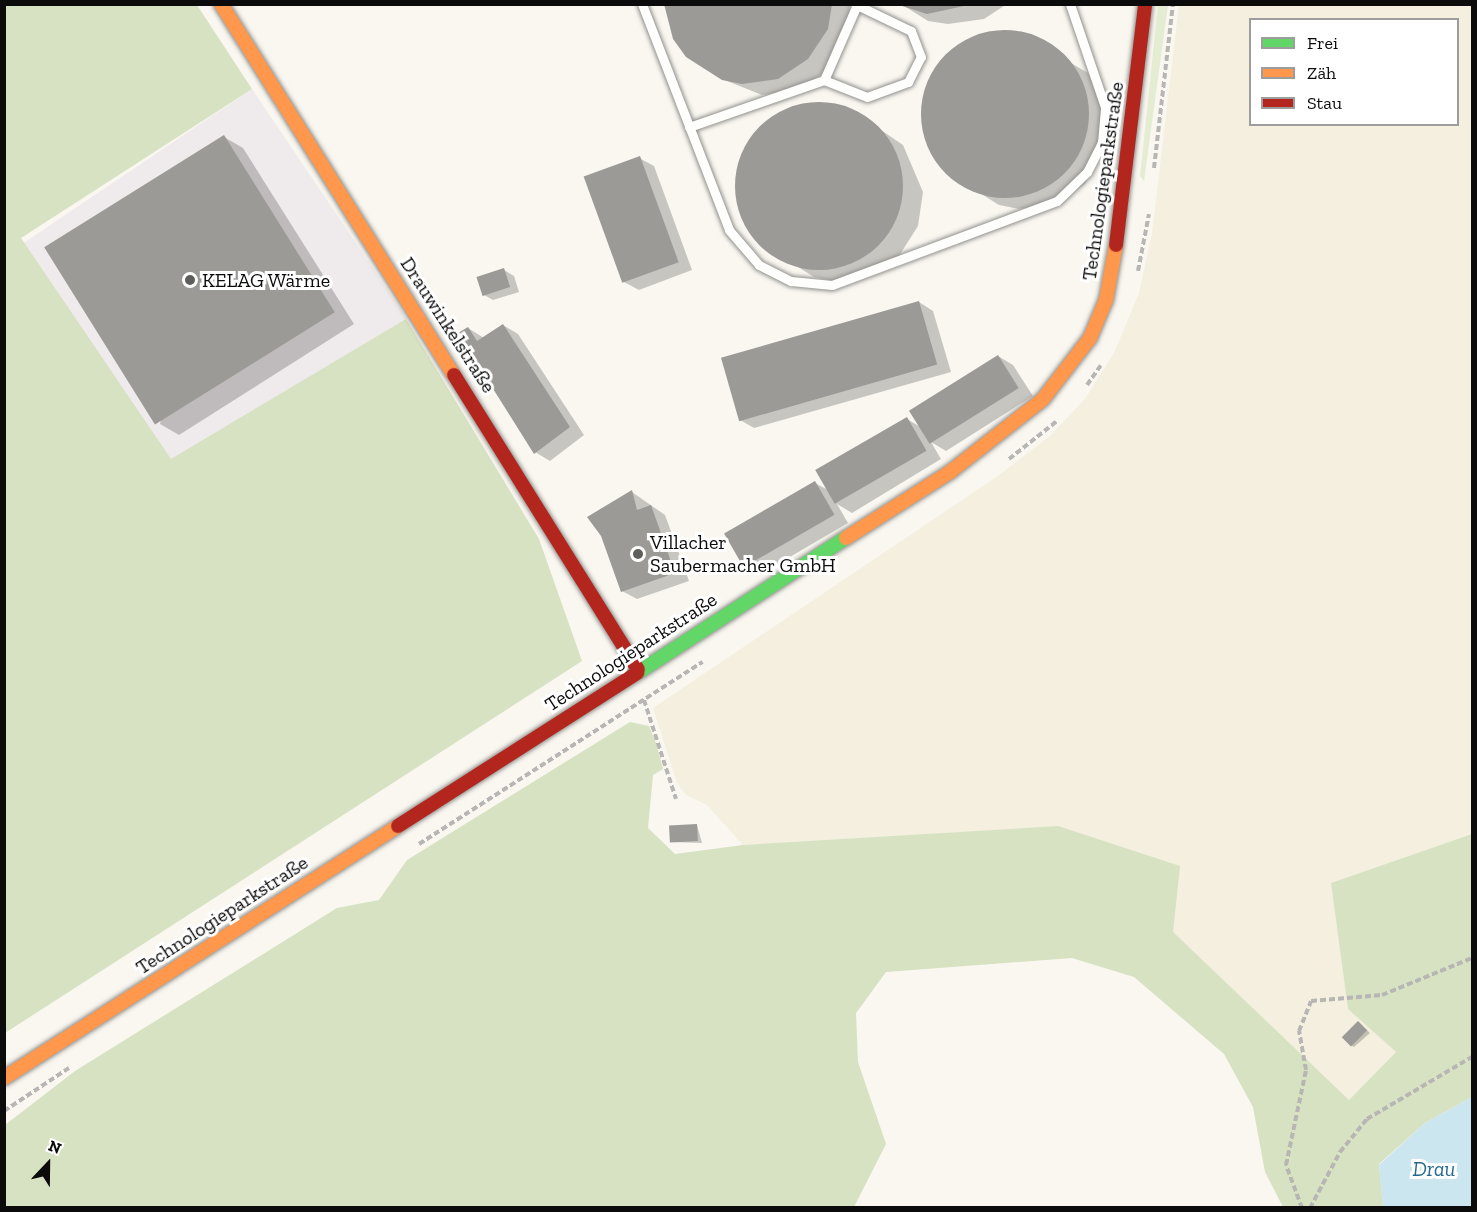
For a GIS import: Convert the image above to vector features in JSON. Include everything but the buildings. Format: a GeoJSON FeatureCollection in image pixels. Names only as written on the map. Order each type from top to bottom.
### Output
{"type":"FeatureCollection","features":[{"type":"Feature","properties":{"kind":"street","name":"Drauwinkelstraße"},"geometry":{"type":"LineString","coordinates":[[221,4],[639,669]]}},
{"type":"Feature","properties":{"kind":"street","name":"Technologieparkstraße"},"geometry":{"type":"LineString","coordinates":[[4,1078],[639,669],[950,472],[1003,435],[1072,368],[1098,319],[1114,262],[1145,4]]}},
{"type":"Feature","properties":{"kind":"lane"},"geometry":{"type":"LineString","coordinates":[[642,4],[729,230],[759,264],[791,280],[832,285],[1057,201],[1087,172],[1102,143],[1105,106],[1070,4]]}},
{"type":"Feature","properties":{"kind":"lane"},"geometry":{"type":"LineString","coordinates":[[689,127],[824,80],[867,97],[908,82],[921,57],[911,31],[855,6],[824,80]]}},
{"type":"Feature","properties":{"kind":"path"},"geometry":{"type":"LineString","coordinates":[[639,669],[676,799]]}},
{"type":"Feature","properties":{"kind":"path"},"geometry":{"type":"LineString","coordinates":[[1302,1208],[1286,1165],[1306,1070],[1299,1032],[1311,1001],[1382,995],[1473,958]]}},
{"type":"Feature","properties":{"kind":"path"},"geometry":{"type":"LineString","coordinates":[[1310,1208],[1340,1152],[1367,1119],[1473,1057]]}},
{"type":"Feature","properties":{"kind":"shaded area"},"geometry":{"type":"Polygon","coordinates":[[[1179,5],[1472,5],[1472,834],[1331,883],[1348,1009],[1396,1052],[1349,1100],[1058,826],[743,845],[707,805],[686,795],[677,783],[653,708],[995,478],[1050,436],[1085,399],[1114,353],[1139,293],[1152,234],[1179,5]]]}},
{"type":"Feature","properties":{"kind":"shaded area"},"geometry":{"type":"Polygon","coordinates":[[[252,89],[407,319],[179,472],[24,243],[252,89]]]}},
{"type":"Feature","properties":{"kind":"green space"},"geometry":{"type":"Polygon","coordinates":[[[5,5],[197,5],[252,89],[21,238],[171,459],[406,319],[539,539],[582,661],[5,1033],[5,5]]]}},
{"type":"Feature","properties":{"kind":"green space"},"geometry":{"type":"Polygon","coordinates":[[[1158,5],[1168,5],[1144,181],[1140,176],[1158,5]]]}},
{"type":"Feature","properties":{"kind":"green space"},"geometry":{"type":"Polygon","coordinates":[[[630,722],[649,726],[656,743],[663,769],[653,775],[648,828],[675,854],[743,845],[1058,826],[1180,866],[1173,932],[1349,1100],[1396,1052],[1348,1009],[1331,883],[1472,834],[1472,1097],[1425,1123],[1379,1164],[1383,1207],[1283,1207],[1265,1172],[1253,1107],[1224,1054],[1134,977],[1072,958],[886,972],[856,1013],[858,1062],[886,1144],[854,1207],[5,1208],[5,1125],[75,1071],[337,908],[379,900],[407,860],[630,722]]]}},
{"type":"Feature","properties":{"kind":"water","name":"Drau"},"geometry":{"type":"Polygon","coordinates":[[[1472,1097],[1472,1207],[1383,1207],[1379,1165],[1425,1123],[1472,1097]]]}},
{"type":"Feature","properties":{"kind":"traffic: fast"},"geometry":{"type":"LineString","coordinates":[[637,673],[846,538]]}},
{"type":"Feature","properties":{"kind":"traffic: slow"},"geometry":{"type":"LineString","coordinates":[[221,4],[454,375]]}},
{"type":"Feature","properties":{"kind":"traffic: slow"},"geometry":{"type":"LineString","coordinates":[[846,538],[950,472],[1043,399],[1090,338],[1106,300],[1116,245]]}},
{"type":"Feature","properties":{"kind":"traffic: slow"},"geometry":{"type":"LineString","coordinates":[[4,1078],[398,826]]}},
{"type":"Feature","properties":{"kind":"traffic: jam"},"geometry":{"type":"LineString","coordinates":[[1116,245],[1145,4]]}},
{"type":"Feature","properties":{"kind":"traffic: jam"},"geometry":{"type":"LineString","coordinates":[[454,375],[638,669]]}},
{"type":"Feature","properties":{"kind":"traffic: jam"},"geometry":{"type":"LineString","coordinates":[[398,826],[637,673]]}},
{"type":"Feature","properties":{"kind":"place","name":"KELAG Wärme"},"geometry":{"type":"Point","coordinates":[190,280]}},
{"type":"Feature","properties":{"kind":"place","name":"Villacher Saubermacher GmbH"},"geometry":{"type":"Point","coordinates":[638,554]}}]}
